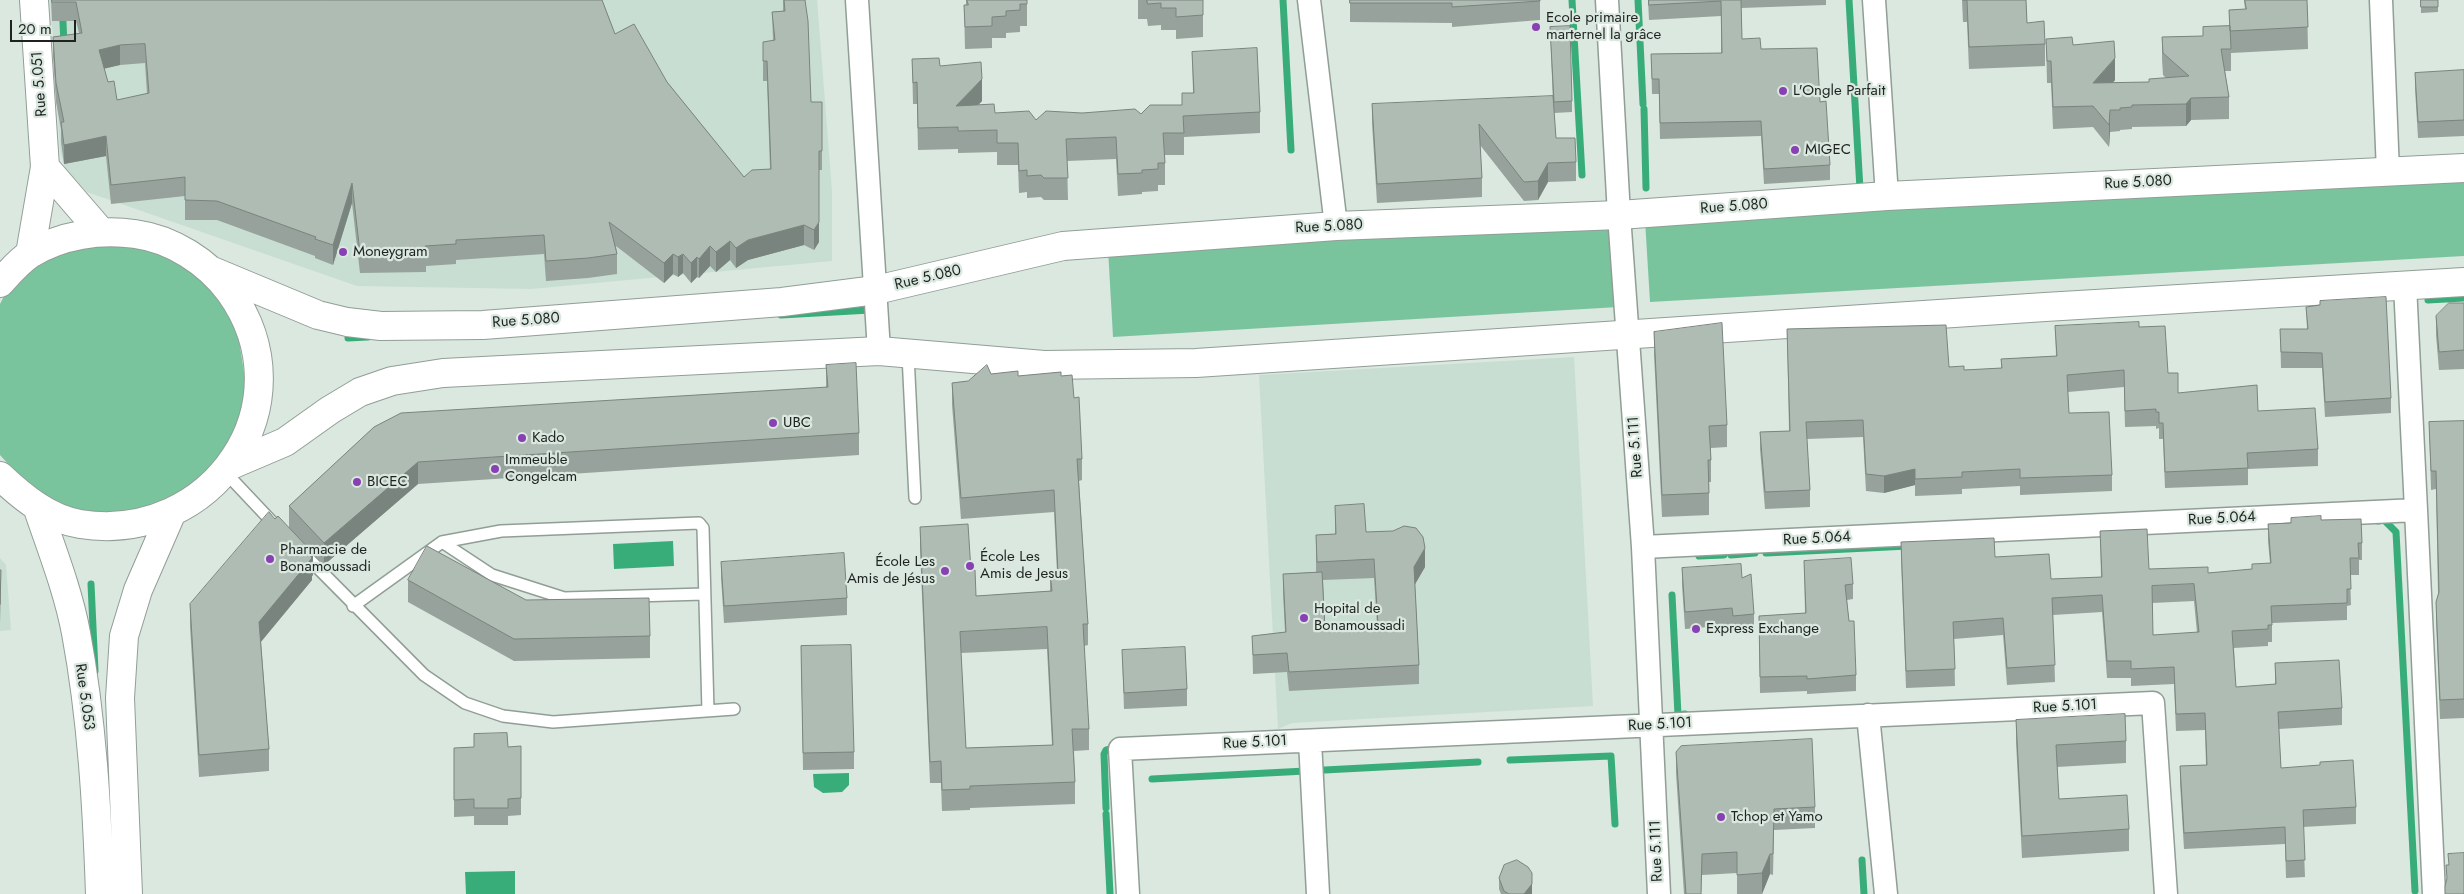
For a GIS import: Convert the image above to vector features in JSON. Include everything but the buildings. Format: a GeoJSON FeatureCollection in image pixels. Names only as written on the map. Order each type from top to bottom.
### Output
{"type":"FeatureCollection","features":[{"type":"Feature","properties":{"kind":"main road","name":"Rue 5.051"},"geometry":{"type":"LineString","coordinates":[[30,254],[45,167],[34,0]]}},
{"type":"Feature","properties":{"kind":"main road"},"geometry":{"type":"LineString","coordinates":[[45,167],[101,232]]}},
{"type":"Feature","properties":{"kind":"main road","name":"Rue 5.080"},"geometry":{"type":"LineString","coordinates":[[210,270],[318,315],[348,322],[381,326],[483,325],[782,302],[876,290],[1063,246],[1336,226],[1619,215],[1887,196],[2464,168]]}},
{"type":"Feature","properties":{"kind":"main road"},"geometry":{"type":"LineString","coordinates":[[0,283],[30,254],[62,240],[101,232],[121,232],[159,240],[178,248],[210,270],[224,284],[245,318],[255,348],[258,372],[258,396],[253,419],[244,442],[228,468],[204,493],[172,512],[144,522],[107,526],[78,524],[36,506],[0,476]]}},
{"type":"Feature","properties":{"kind":"main road"},"geometry":{"type":"LineString","coordinates":[[228,468],[285,442],[330,410],[360,392],[392,381],[443,373],[879,352],[1044,365],[1196,363],[2464,282]]}},
{"type":"Feature","properties":{"kind":"main road","name":"Rue 5.053"},"geometry":{"type":"LineString","coordinates":[[36,506],[66,593],[76,633],[96,784],[100,894]]}},
{"type":"Feature","properties":{"kind":"main road"},"geometry":{"type":"LineString","coordinates":[[128,894],[120,698],[124,636],[138,590],[172,512]]}},
{"type":"Feature","properties":{"kind":"street"},"geometry":{"type":"LineString","coordinates":[[856,0],[879,352]]}},
{"type":"Feature","properties":{"kind":"street"},"geometry":{"type":"LineString","coordinates":[[1309,0],[1336,226]]}},
{"type":"Feature","properties":{"kind":"street","name":"Rue 5.111"},"geometry":{"type":"LineString","coordinates":[[1607,0],[1619,215],[1643,547],[1659,894]]}},
{"type":"Feature","properties":{"kind":"street"},"geometry":{"type":"LineString","coordinates":[[1874,0],[1887,196]]}},
{"type":"Feature","properties":{"kind":"street"},"geometry":{"type":"LineString","coordinates":[[2382,0],[2388,172]]}},
{"type":"Feature","properties":{"kind":"street"},"geometry":{"type":"LineString","coordinates":[[2405,285],[2434,894]]}},
{"type":"Feature","properties":{"kind":"street","name":"Rue 5.064"},"geometry":{"type":"LineString","coordinates":[[1643,547],[2416,510]]}},
{"type":"Feature","properties":{"kind":"street","name":"Rue 5.101"},"geometry":{"type":"LineString","coordinates":[[1128,894],[1120,750],[2153,703],[2166,894]]}},
{"type":"Feature","properties":{"kind":"street"},"geometry":{"type":"LineString","coordinates":[[1868,715],[1886,894]]}},
{"type":"Feature","properties":{"kind":"street"},"geometry":{"type":"LineString","coordinates":[[1310,741],[1318,894]]}},
{"type":"Feature","properties":{"kind":"lane"},"geometry":{"type":"LineString","coordinates":[[908,355],[915,498]]}},
{"type":"Feature","properties":{"kind":"lane"},"geometry":{"type":"LineString","coordinates":[[228,468],[289,539],[353,606],[424,675],[465,703],[503,716],[553,722],[734,709]]}},
{"type":"Feature","properties":{"kind":"lane"},"geometry":{"type":"LineString","coordinates":[[353,606],[442,542],[501,531],[698,523],[702,528],[708,711]]}},
{"type":"Feature","properties":{"kind":"lane"},"geometry":{"type":"LineString","coordinates":[[442,542],[492,575],[564,598],[704,594]]}},
{"type":"Feature","properties":{"kind":"shaded area"},"geometry":{"type":"Polygon","coordinates":[[[50,0],[817,0],[832,191],[832,261],[531,289],[357,286],[87,192],[65,168],[60,151],[50,0]]]}},
{"type":"Feature","properties":{"kind":"shaded area"},"geometry":{"type":"Polygon","coordinates":[[[2464,174],[2464,256],[1650,302],[1645,220],[2464,174]]]}},
{"type":"Feature","properties":{"kind":"shaded area"},"geometry":{"type":"Polygon","coordinates":[[[1613,219],[1618,307],[1113,337],[1108,249],[1613,219]]]}},
{"type":"Feature","properties":{"kind":"shaded area"},"geometry":{"type":"Polygon","coordinates":[[[96,242],[150,245],[198,269],[234,308],[250,411],[228,459],[187,497],[135,516],[79,513],[30,488],[0,455],[0,304],[5,294],[45,259],[96,242]]]}},
{"type":"Feature","properties":{"kind":"shaded area"},"geometry":{"type":"Polygon","coordinates":[[[1574,357],[1593,706],[1292,723],[1278,729],[1259,375],[1574,357]]]}},
{"type":"Feature","properties":{"kind":"shaded area"},"geometry":{"type":"Polygon","coordinates":[[[673,541],[674,566],[614,569],[613,544],[673,541]]]}},
{"type":"Feature","properties":{"kind":"shaded area"},"geometry":{"type":"Polygon","coordinates":[[[0,558],[6,565],[11,630],[0,631],[0,558]]]}},
{"type":"Feature","properties":{"kind":"shaded area"},"geometry":{"type":"Polygon","coordinates":[[[849,773],[849,785],[842,792],[823,793],[814,787],[813,774],[849,773]]]}},
{"type":"Feature","properties":{"kind":"shaded area"},"geometry":{"type":"Polygon","coordinates":[[[515,871],[515,894],[466,894],[465,872],[515,871]]]}},
{"type":"Feature","properties":{"kind":"waterway"},"geometry":{"type":"LineString","coordinates":[[62,0],[64,45]]}},
{"type":"Feature","properties":{"kind":"waterway"},"geometry":{"type":"LineString","coordinates":[[1283,0],[1291,150]]}},
{"type":"Feature","properties":{"kind":"waterway"},"geometry":{"type":"LineString","coordinates":[[1572,0],[1582,175]]}},
{"type":"Feature","properties":{"kind":"waterway"},"geometry":{"type":"LineString","coordinates":[[1638,0],[1643,104]]}},
{"type":"Feature","properties":{"kind":"waterway"},"geometry":{"type":"LineString","coordinates":[[1849,0],[1860,189]]}},
{"type":"Feature","properties":{"kind":"waterway"},"geometry":{"type":"LineString","coordinates":[[1644,109],[1646,188]]}},
{"type":"Feature","properties":{"kind":"waterway"},"geometry":{"type":"LineString","coordinates":[[2428,300],[2464,298]]}},
{"type":"Feature","properties":{"kind":"waterway"},"geometry":{"type":"LineString","coordinates":[[781,315],[870,310]]}},
{"type":"Feature","properties":{"kind":"waterway"},"geometry":{"type":"LineString","coordinates":[[348,338],[368,337]]}},
{"type":"Feature","properties":{"kind":"waterway"},"geometry":{"type":"LineString","coordinates":[[2378,521],[2384,520],[2396,532],[2415,891]]}},
{"type":"Feature","properties":{"kind":"waterway"},"geometry":{"type":"LineString","coordinates":[[1766,553],[1908,546]]}},
{"type":"Feature","properties":{"kind":"waterway"},"geometry":{"type":"LineString","coordinates":[[1731,555],[1755,553]]}},
{"type":"Feature","properties":{"kind":"waterway"},"geometry":{"type":"LineString","coordinates":[[1699,556],[1724,555]]}},
{"type":"Feature","properties":{"kind":"waterway"},"geometry":{"type":"LineString","coordinates":[[91,584],[95,671]]}},
{"type":"Feature","properties":{"kind":"waterway"},"geometry":{"type":"LineString","coordinates":[[1672,595],[1678,715],[1685,714]]}},
{"type":"Feature","properties":{"kind":"waterway"},"geometry":{"type":"LineString","coordinates":[[1106,808],[1104,754],[1106,750],[1116,747]]}},
{"type":"Feature","properties":{"kind":"waterway"},"geometry":{"type":"LineString","coordinates":[[1510,760],[1611,756],[1615,824]]}},
{"type":"Feature","properties":{"kind":"waterway"},"geometry":{"type":"LineString","coordinates":[[1152,779],[1478,762]]}},
{"type":"Feature","properties":{"kind":"waterway"},"geometry":{"type":"LineString","coordinates":[[1106,814],[1110,894]]}},
{"type":"Feature","properties":{"kind":"waterway"},"geometry":{"type":"LineString","coordinates":[[1862,860],[1864,894]]}},
{"type":"Feature","properties":{"kind":"place","name":"Ecole primaire marternel la grâce"},"geometry":{"type":"Point","coordinates":[1536,27]}},
{"type":"Feature","properties":{"kind":"place","name":"L'Ongle Parfait"},"geometry":{"type":"Point","coordinates":[1783,91]}},
{"type":"Feature","properties":{"kind":"place","name":"MIGEC"},"geometry":{"type":"Point","coordinates":[1795,150]}},
{"type":"Feature","properties":{"kind":"place","name":"Moneygram"},"geometry":{"type":"Point","coordinates":[343,252]}},
{"type":"Feature","properties":{"kind":"place","name":"UBC"},"geometry":{"type":"Point","coordinates":[773,423]}},
{"type":"Feature","properties":{"kind":"place","name":"Kado"},"geometry":{"type":"Point","coordinates":[522,438]}},
{"type":"Feature","properties":{"kind":"place","name":"Immeuble Congelcam"},"geometry":{"type":"Point","coordinates":[495,469]}},
{"type":"Feature","properties":{"kind":"place","name":"BICEC"},"geometry":{"type":"Point","coordinates":[357,482]}},
{"type":"Feature","properties":{"kind":"place","name":"Pharmacie de Bonamoussadi"},"geometry":{"type":"Point","coordinates":[270,559]}},
{"type":"Feature","properties":{"kind":"place","name":"École Les Amis de Jesus"},"geometry":{"type":"Point","coordinates":[970,566]}},
{"type":"Feature","properties":{"kind":"place","name":"École Les Amis de Jésus"},"geometry":{"type":"Point","coordinates":[945,571]}},
{"type":"Feature","properties":{"kind":"place","name":"Hopital de Bonamoussadi"},"geometry":{"type":"Point","coordinates":[1304,618]}},
{"type":"Feature","properties":{"kind":"place","name":"Express Exchange"},"geometry":{"type":"Point","coordinates":[1696,629]}},
{"type":"Feature","properties":{"kind":"place","name":"Tchop et Yamo"},"geometry":{"type":"Point","coordinates":[1721,817]}}]}
